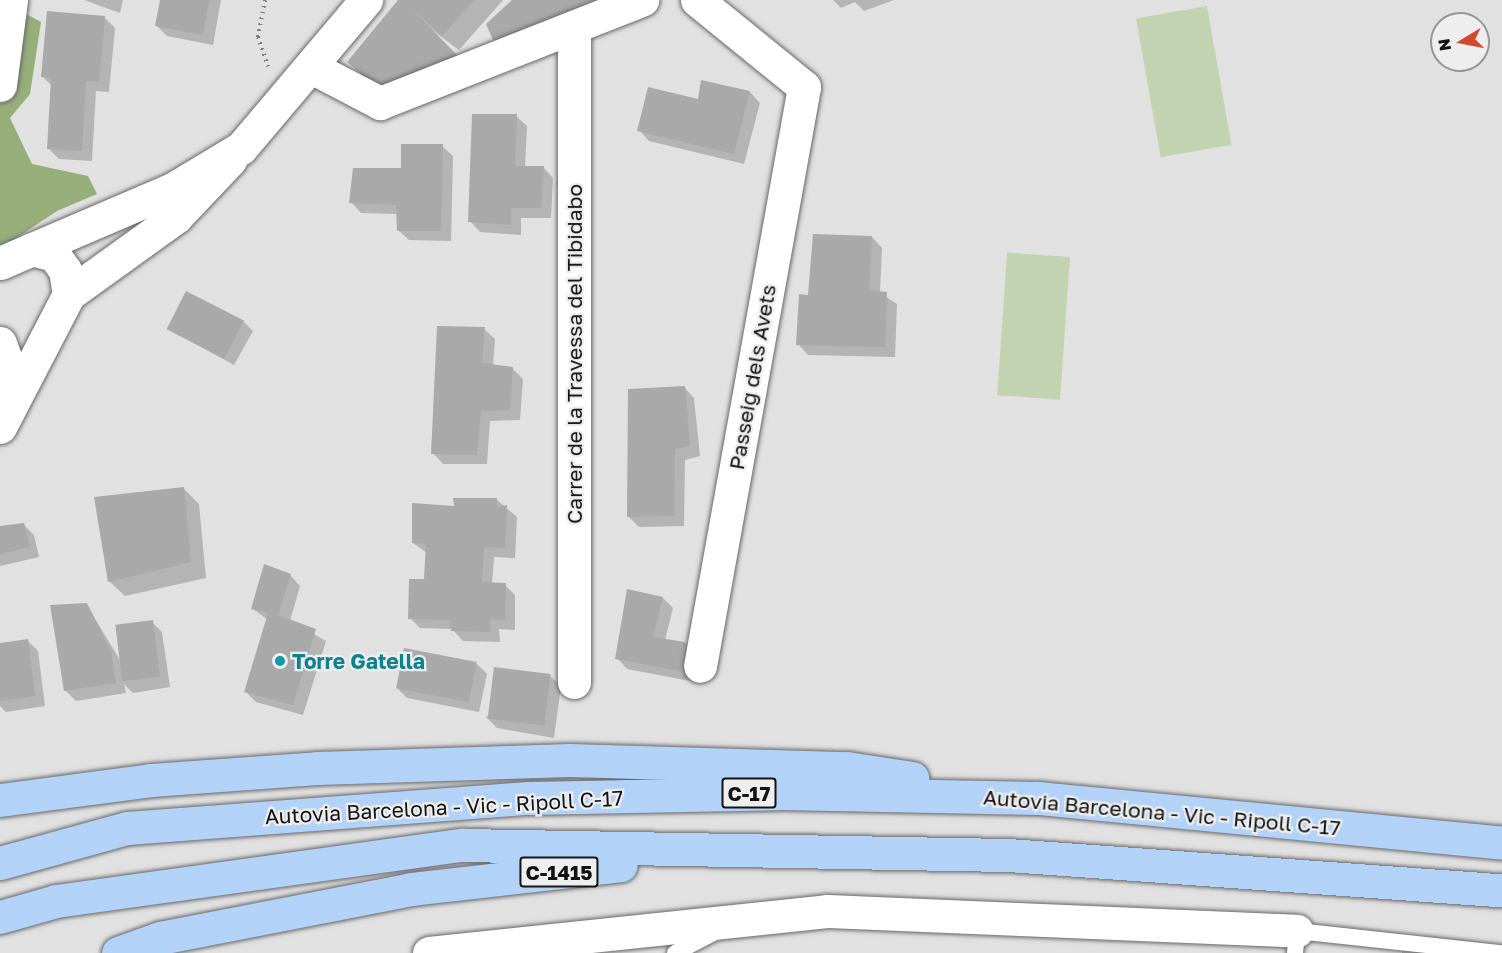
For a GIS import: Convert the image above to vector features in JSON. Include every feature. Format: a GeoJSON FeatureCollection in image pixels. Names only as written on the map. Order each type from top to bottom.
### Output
{"type":"FeatureCollection","features":[{"type":"Feature","properties":{"kind":"highway"},"geometry":{"type":"LineString","coordinates":[[0,800],[152,780],[317,768],[570,760],[847,768],[1038,798]]}},
{"type":"Feature","properties":{"kind":"highway","name":"Autovia Barcelona - Vic - Ripoll C-17"},"geometry":{"type":"LineString","coordinates":[[0,863],[127,828],[528,798],[780,793],[1038,798],[1502,843]]}},
{"type":"Feature","properties":{"kind":"highway","name":"Autovia Barcelona - Vic - Ripoll C-17"},"geometry":{"type":"LineString","coordinates":[[0,917],[56,901],[462,845],[1008,855],[1502,890]]}},
{"type":"Feature","properties":{"kind":"highway","name":"C-1415"},"geometry":{"type":"LineString","coordinates":[[118,953],[160,938],[411,889],[629,864],[1008,855]]}},
{"type":"Feature","properties":{"kind":"street"},"geometry":{"type":"LineString","coordinates":[[0,85],[10,0]]}},
{"type":"Feature","properties":{"kind":"street"},"geometry":{"type":"LineString","coordinates":[[1,425],[69,294],[176,217],[313,68],[366,0]]}},
{"type":"Feature","properties":{"kind":"street"},"geometry":{"type":"LineString","coordinates":[[313,68],[380,103],[642,0]]}},
{"type":"Feature","properties":{"kind":"street","name":"Passeig dels Avets"},"geometry":{"type":"LineString","coordinates":[[697,0],[804,87],[699,666]]}},
{"type":"Feature","properties":{"kind":"street","name":"Carrer de la Travessa del Tibidabo"},"geometry":{"type":"LineString","coordinates":[[574,27],[574,682]]}},
{"type":"Feature","properties":{"kind":"street"},"geometry":{"type":"LineString","coordinates":[[0,263],[173,189],[241,148]]}},
{"type":"Feature","properties":{"kind":"street"},"geometry":{"type":"LineString","coordinates":[[32,249],[54,255],[65,270],[69,294]]}},
{"type":"Feature","properties":{"kind":"street"},"geometry":{"type":"LineString","coordinates":[[0,343],[14,382],[1,425]]}},
{"type":"Feature","properties":{"kind":"street"},"geometry":{"type":"LineString","coordinates":[[429,953],[732,923],[826,911],[1296,942]]}},
{"type":"Feature","properties":{"kind":"lane"},"geometry":{"type":"LineString","coordinates":[[675,953],[732,923]]}},
{"type":"Feature","properties":{"kind":"lane"},"geometry":{"type":"LineString","coordinates":[[1296,942],[1501,953]]}},
{"type":"Feature","properties":{"kind":"path"},"geometry":{"type":"LineString","coordinates":[[265,0],[258,37],[281,104]]}},
{"type":"Feature","properties":{"kind":"green space"},"geometry":{"type":"Polygon","coordinates":[[[0,0],[41,22],[30,94],[10,118],[32,164],[88,176],[97,194],[57,211],[0,249],[0,0]]]}},
{"type":"Feature","properties":{"kind":"green space"},"geometry":{"type":"Polygon","coordinates":[[[1207,6],[1231,145],[1161,157],[1136,19],[1207,6]]]}},
{"type":"Feature","properties":{"kind":"green space"},"geometry":{"type":"Polygon","coordinates":[[[1007,253],[1070,257],[1060,400],[997,395],[1007,253]]]}},
{"type":"Feature","properties":{"kind":"building"},"geometry":{"type":"Polygon","coordinates":[[[160,0],[209,0],[203,35],[155,26],[160,0]]]}},
{"type":"Feature","properties":{"kind":"building"},"geometry":{"type":"Polygon","coordinates":[[[398,0],[474,0],[442,36],[408,5],[459,57],[378,87],[347,62],[398,0]]]}},
{"type":"Feature","properties":{"kind":"building"},"geometry":{"type":"Polygon","coordinates":[[[512,0],[593,0],[493,40],[486,24],[512,0]]]}},
{"type":"Feature","properties":{"kind":"building"},"geometry":{"type":"Polygon","coordinates":[[[47,11],[105,16],[99,82],[86,81],[82,151],[47,149],[51,78],[41,77],[47,11]]]}},
{"type":"Feature","properties":{"kind":"building"},"geometry":{"type":"Polygon","coordinates":[[[701,80],[750,91],[734,154],[637,131],[648,87],[698,99],[701,80]]]}},
{"type":"Feature","properties":{"kind":"building"},"geometry":{"type":"Polygon","coordinates":[[[472,114],[517,114],[515,166],[544,166],[541,208],[511,208],[511,225],[468,222],[472,114]]]}},
{"type":"Feature","properties":{"kind":"building"},"geometry":{"type":"Polygon","coordinates":[[[401,144],[443,144],[441,231],[397,231],[396,205],[349,203],[353,168],[401,168],[401,144]]]}},
{"type":"Feature","properties":{"kind":"building"},"geometry":{"type":"Polygon","coordinates":[[[813,234],[872,236],[869,290],[887,292],[885,347],[796,345],[799,294],[808,295],[813,234]]]}},
{"type":"Feature","properties":{"kind":"building"},"geometry":{"type":"Polygon","coordinates":[[[186,291],[244,321],[224,359],[166,329],[186,291]]]}},
{"type":"Feature","properties":{"kind":"building"},"geometry":{"type":"Polygon","coordinates":[[[437,326],[485,327],[482,363],[513,367],[510,410],[481,411],[477,455],[431,454],[437,326]]]}},
{"type":"Feature","properties":{"kind":"building"},"geometry":{"type":"Polygon","coordinates":[[[685,386],[690,446],[675,449],[674,516],[627,517],[628,389],[685,386]]]}},
{"type":"Feature","properties":{"kind":"building"},"geometry":{"type":"Polygon","coordinates":[[[184,487],[191,562],[108,582],[94,497],[184,487]]]}},
{"type":"Feature","properties":{"kind":"building"},"geometry":{"type":"Polygon","coordinates":[[[453,498],[497,498],[497,507],[507,505],[505,548],[484,547],[482,582],[506,583],[505,620],[490,619],[490,632],[451,631],[450,620],[408,619],[409,579],[424,579],[426,544],[412,543],[412,503],[454,506],[453,498]]]}},
{"type":"Feature","properties":{"kind":"building"},"geometry":{"type":"Polygon","coordinates":[[[24,523],[30,547],[0,554],[0,526],[24,523]]]}},
{"type":"Feature","properties":{"kind":"building","name":"Torre Gatella"},"geometry":{"type":"Polygon","coordinates":[[[264,564],[291,574],[278,615],[316,629],[293,705],[244,692],[268,613],[251,609],[264,564]]]}},
{"type":"Feature","properties":{"kind":"building"},"geometry":{"type":"Polygon","coordinates":[[[627,589],[663,597],[653,637],[685,642],[680,671],[615,659],[627,589]]]}},
{"type":"Feature","properties":{"kind":"building"},"geometry":{"type":"Polygon","coordinates":[[[87,603],[111,651],[116,683],[64,691],[50,605],[87,603]]]}},
{"type":"Feature","properties":{"kind":"building"},"geometry":{"type":"Polygon","coordinates":[[[153,620],[160,677],[122,681],[115,625],[153,620]]]}},
{"type":"Feature","properties":{"kind":"building"},"geometry":{"type":"Polygon","coordinates":[[[28,639],[35,696],[0,701],[0,643],[28,639]]]}},
{"type":"Feature","properties":{"kind":"building"},"geometry":{"type":"Polygon","coordinates":[[[404,648],[477,662],[469,702],[396,688],[404,648]]]}},
{"type":"Feature","properties":{"kind":"building"},"geometry":{"type":"Polygon","coordinates":[[[494,667],[551,674],[544,726],[488,719],[494,667]]]}},
{"type":"Feature","properties":{"kind":"place","name":"Torre Gatella"},"geometry":{"type":"Point","coordinates":[280,661]}}]}
